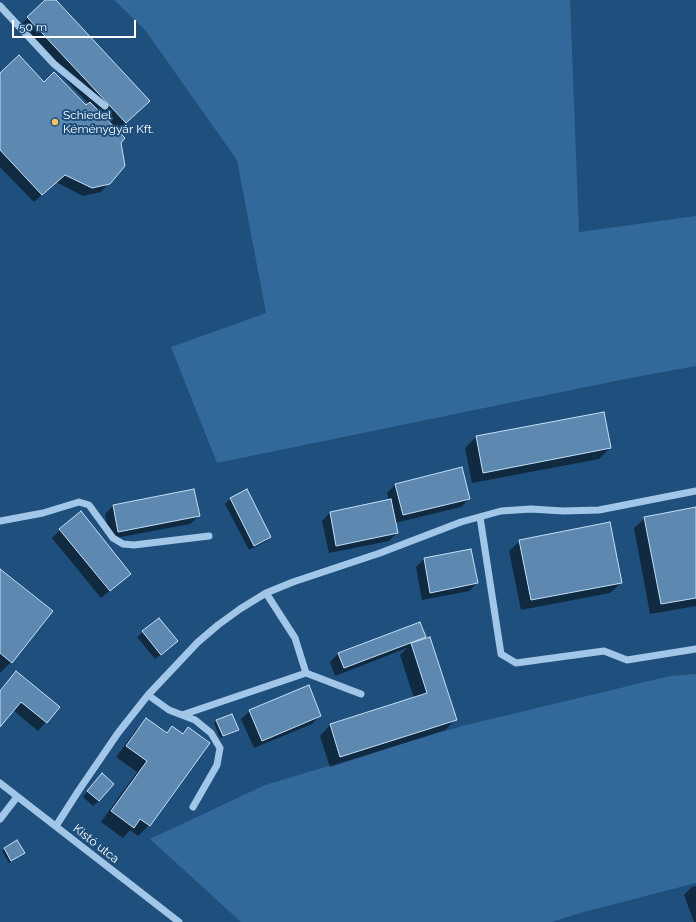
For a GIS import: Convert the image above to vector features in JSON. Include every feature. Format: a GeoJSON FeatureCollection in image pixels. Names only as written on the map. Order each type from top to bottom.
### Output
{"type":"FeatureCollection","features":[{"type":"Feature","properties":{"kind":"street"},"geometry":{"type":"LineString","coordinates":[[0,6],[54,64],[105,106]]}},
{"type":"Feature","properties":{"kind":"street"},"geometry":{"type":"LineString","coordinates":[[56,826],[87,777],[118,733],[148,695],[198,642],[213,629],[240,609],[266,593],[293,582],[380,553],[460,522],[502,511],[531,509],[563,511],[599,510],[696,491]]}},
{"type":"Feature","properties":{"kind":"street"},"geometry":{"type":"LineString","coordinates":[[0,522],[43,513],[79,502],[89,505],[113,538],[123,544],[134,545],[209,536]]}},
{"type":"Feature","properties":{"kind":"street"},"geometry":{"type":"LineString","coordinates":[[480,517],[502,654],[516,664],[604,651],[627,660],[696,649]]}},
{"type":"Feature","properties":{"kind":"street"},"geometry":{"type":"LineString","coordinates":[[266,593],[295,638],[306,673]]}},
{"type":"Feature","properties":{"kind":"street"},"geometry":{"type":"LineString","coordinates":[[182,715],[306,673],[361,694]]}},
{"type":"Feature","properties":{"kind":"street"},"geometry":{"type":"LineString","coordinates":[[148,695],[169,710],[195,720],[211,733],[220,748],[217,766],[193,807]]}},
{"type":"Feature","properties":{"kind":"street","name":"Kistó utca"},"geometry":{"type":"LineString","coordinates":[[0,784],[179,922]]}},
{"type":"Feature","properties":{"kind":"street"},"geometry":{"type":"LineString","coordinates":[[0,819],[17,796]]}},
{"type":"Feature","properties":{"kind":"shaded area"},"geometry":{"type":"Polygon","coordinates":[[[114,0],[570,0],[579,232],[696,216],[696,366],[625,379],[217,463],[171,347],[266,313],[237,160],[145,30],[114,0]]]}},
{"type":"Feature","properties":{"kind":"shaded area"},"geometry":{"type":"Polygon","coordinates":[[[696,674],[696,883],[580,913],[552,922],[241,922],[150,839],[265,785],[462,726],[670,676],[696,674]]]}},
{"type":"Feature","properties":{"kind":"building"},"geometry":{"type":"Polygon","coordinates":[[[45,0],[56,0],[150,101],[126,123],[27,17],[45,0]]]}},
{"type":"Feature","properties":{"kind":"building","name":"Schiedel Kéménygyár Kft."},"geometry":{"type":"Polygon","coordinates":[[[19,55],[44,82],[54,72],[86,105],[90,102],[125,138],[121,143],[125,166],[110,184],[92,188],[65,175],[42,195],[0,150],[0,73],[19,55]]]}},
{"type":"Feature","properties":{"kind":"building"},"geometry":{"type":"Polygon","coordinates":[[[604,412],[611,448],[483,473],[476,436],[604,412]]]}},
{"type":"Feature","properties":{"kind":"building"},"geometry":{"type":"Polygon","coordinates":[[[462,467],[470,499],[403,515],[395,484],[462,467]]]}},
{"type":"Feature","properties":{"kind":"building"},"geometry":{"type":"Polygon","coordinates":[[[194,489],[200,516],[118,532],[113,505],[194,489]]]}},
{"type":"Feature","properties":{"kind":"building"},"geometry":{"type":"Polygon","coordinates":[[[247,489],[271,537],[254,546],[230,498],[247,489]]]}},
{"type":"Feature","properties":{"kind":"building"},"geometry":{"type":"Polygon","coordinates":[[[391,499],[398,533],[336,546],[330,512],[391,499]]]}},
{"type":"Feature","properties":{"kind":"building"},"geometry":{"type":"Polygon","coordinates":[[[696,507],[696,598],[661,604],[644,517],[696,507]]]}},
{"type":"Feature","properties":{"kind":"building"},"geometry":{"type":"Polygon","coordinates":[[[81,511],[131,574],[110,591],[59,529],[81,511]]]}},
{"type":"Feature","properties":{"kind":"building"},"geometry":{"type":"Polygon","coordinates":[[[610,522],[622,583],[531,600],[519,540],[610,522]]]}},
{"type":"Feature","properties":{"kind":"building"},"geometry":{"type":"Polygon","coordinates":[[[471,549],[478,583],[430,593],[424,558],[471,549]]]}},
{"type":"Feature","properties":{"kind":"building"},"geometry":{"type":"Polygon","coordinates":[[[0,569],[53,611],[12,663],[0,653],[0,569]]]}},
{"type":"Feature","properties":{"kind":"building"},"geometry":{"type":"Polygon","coordinates":[[[159,618],[178,641],[161,655],[142,631],[159,618]]]}},
{"type":"Feature","properties":{"kind":"building"},"geometry":{"type":"Polygon","coordinates":[[[420,622],[426,637],[344,668],[338,653],[420,622]]]}},
{"type":"Feature","properties":{"kind":"building"},"geometry":{"type":"Polygon","coordinates":[[[430,637],[457,720],[340,757],[330,724],[427,693],[411,643],[430,637]]]}},
{"type":"Feature","properties":{"kind":"building"},"geometry":{"type":"Polygon","coordinates":[[[16,671],[60,707],[47,723],[21,702],[0,727],[0,691],[16,671]]]}},
{"type":"Feature","properties":{"kind":"building"},"geometry":{"type":"Polygon","coordinates":[[[309,685],[321,716],[262,741],[249,710],[309,685]]]}},
{"type":"Feature","properties":{"kind":"building"},"geometry":{"type":"Polygon","coordinates":[[[232,714],[239,730],[223,736],[216,720],[232,714]]]}},
{"type":"Feature","properties":{"kind":"building"},"geometry":{"type":"Polygon","coordinates":[[[146,718],[167,733],[172,726],[183,734],[188,727],[210,743],[150,826],[140,819],[134,828],[111,811],[147,761],[126,746],[146,718]]]}},
{"type":"Feature","properties":{"kind":"building"},"geometry":{"type":"Polygon","coordinates":[[[102,773],[114,784],[99,801],[87,791],[102,773]]]}},
{"type":"Feature","properties":{"kind":"building"},"geometry":{"type":"Polygon","coordinates":[[[17,840],[25,853],[11,861],[4,848],[17,840]]]}},
{"type":"Feature","properties":{"kind":"place","name":"Schiedel Kéménygyár Kft."},"geometry":{"type":"Point","coordinates":[55,122]}}]}
